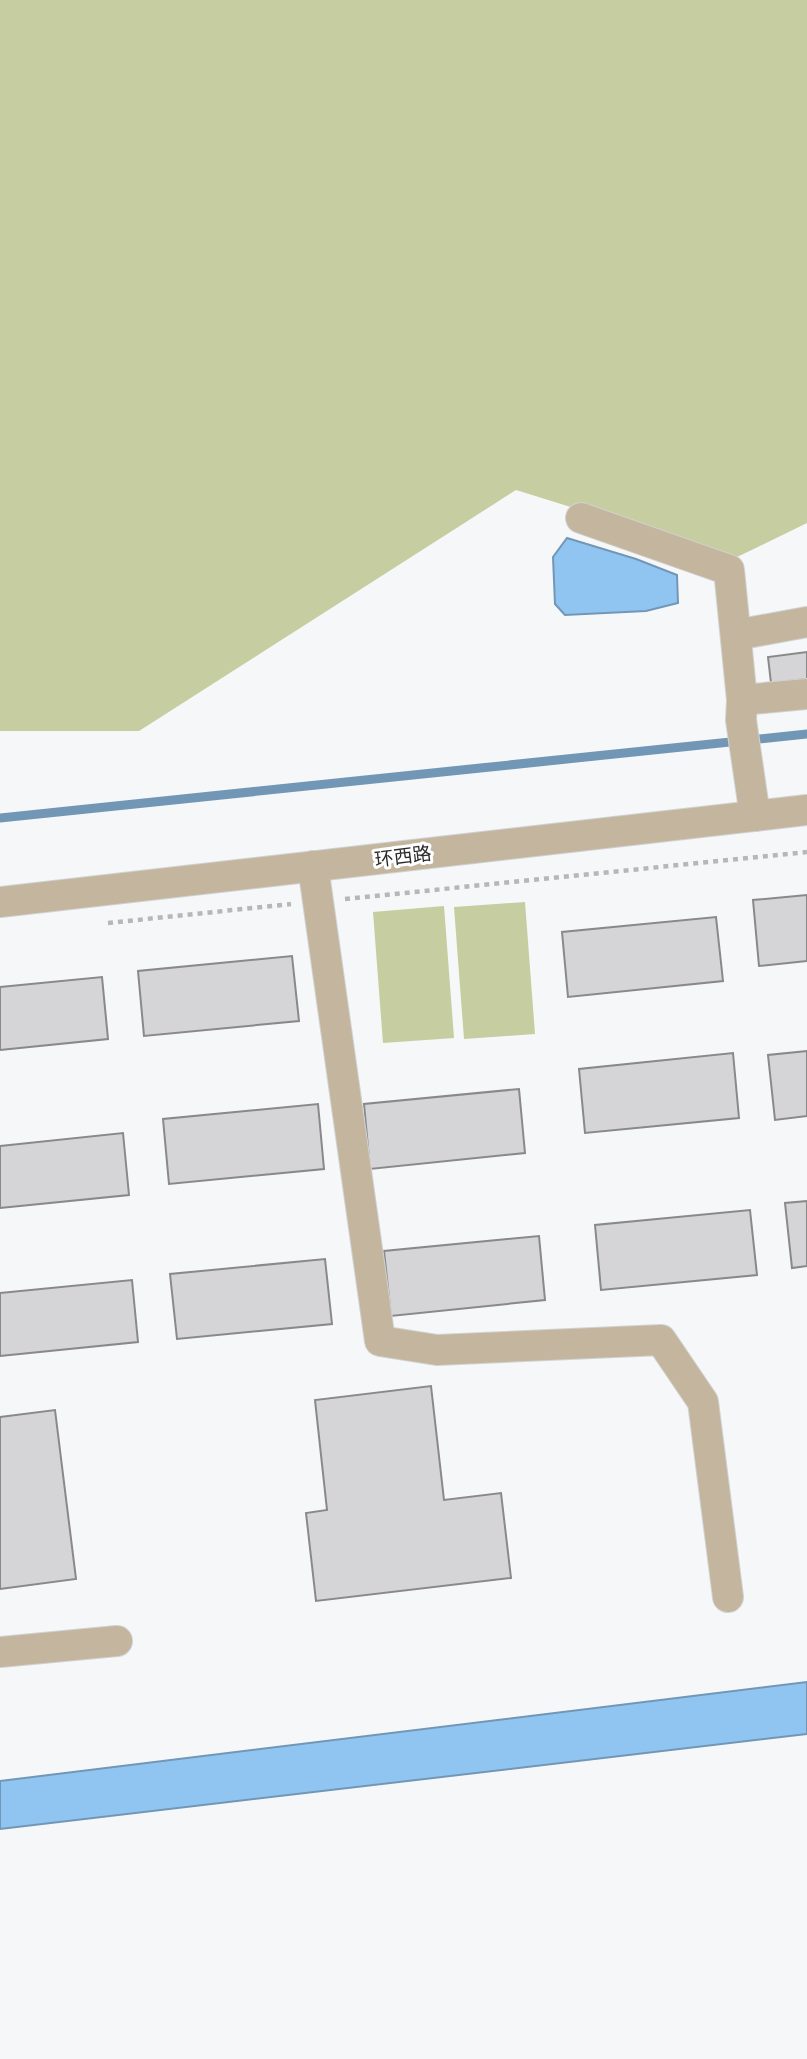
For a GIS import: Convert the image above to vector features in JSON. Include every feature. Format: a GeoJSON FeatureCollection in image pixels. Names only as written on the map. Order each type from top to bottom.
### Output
{"type":"FeatureCollection","features":[{"type":"Feature","properties":{"kind":"street"},"geometry":{"type":"LineString","coordinates":[[581,518],[729,570],[741,710],[755,816]]}},
{"type":"Feature","properties":{"kind":"street"},"geometry":{"type":"LineString","coordinates":[[736,635],[807,622]]}},
{"type":"Feature","properties":{"kind":"street"},"geometry":{"type":"LineString","coordinates":[[741,710],[807,694]]}},
{"type":"Feature","properties":{"kind":"street","name":"环西路"},"geometry":{"type":"LineString","coordinates":[[0,902],[807,810]]}},
{"type":"Feature","properties":{"kind":"street"},"geometry":{"type":"LineString","coordinates":[[313,866],[380,1341],[437,1350],[661,1340],[703,1402],[728,1597]]}},
{"type":"Feature","properties":{"kind":"street"},"geometry":{"type":"LineString","coordinates":[[0,1652],[117,1641]]}},
{"type":"Feature","properties":{"kind":"path"},"geometry":{"type":"LineString","coordinates":[[96,924],[807,852]]}},
{"type":"Feature","properties":{"kind":"green space"},"geometry":{"type":"Polygon","coordinates":[[[0,0],[807,0],[807,523],[735,558],[516,490],[139,731],[0,731],[0,0]]]}},
{"type":"Feature","properties":{"kind":"green space"},"geometry":{"type":"Polygon","coordinates":[[[525,902],[535,1034],[464,1039],[454,907],[525,902]]]}},
{"type":"Feature","properties":{"kind":"green space"},"geometry":{"type":"Polygon","coordinates":[[[444,906],[454,1038],[383,1043],[373,912],[444,906]]]}},
{"type":"Feature","properties":{"kind":"water"},"geometry":{"type":"Polygon","coordinates":[[[567,538],[677,575],[678,603],[646,611],[565,615],[555,604],[553,557],[567,538]]]}},
{"type":"Feature","properties":{"kind":"water"},"geometry":{"type":"Polygon","coordinates":[[[807,1682],[807,1734],[0,1829],[0,1781],[807,1682]]]}},
{"type":"Feature","properties":{"kind":"building"},"geometry":{"type":"Polygon","coordinates":[[[807,652],[807,679],[771,683],[768,657],[807,652]]]}},
{"type":"Feature","properties":{"kind":"building"},"geometry":{"type":"Polygon","coordinates":[[[807,895],[807,961],[759,966],[753,900],[807,895]]]}},
{"type":"Feature","properties":{"kind":"building"},"geometry":{"type":"Polygon","coordinates":[[[716,917],[723,981],[568,997],[562,932],[716,917]]]}},
{"type":"Feature","properties":{"kind":"building"},"geometry":{"type":"Polygon","coordinates":[[[292,956],[299,1021],[144,1036],[138,971],[292,956]]]}},
{"type":"Feature","properties":{"kind":"building"},"geometry":{"type":"Polygon","coordinates":[[[102,977],[108,1039],[0,1050],[0,987],[102,977]]]}},
{"type":"Feature","properties":{"kind":"building"},"geometry":{"type":"Polygon","coordinates":[[[807,1051],[807,1116],[775,1120],[768,1055],[807,1051]]]}},
{"type":"Feature","properties":{"kind":"building"},"geometry":{"type":"Polygon","coordinates":[[[733,1053],[739,1118],[585,1133],[579,1069],[733,1053]]]}},
{"type":"Feature","properties":{"kind":"building"},"geometry":{"type":"Polygon","coordinates":[[[519,1089],[525,1153],[370,1169],[364,1104],[519,1089]]]}},
{"type":"Feature","properties":{"kind":"building"},"geometry":{"type":"Polygon","coordinates":[[[318,1104],[324,1169],[169,1184],[163,1119],[318,1104]]]}},
{"type":"Feature","properties":{"kind":"building"},"geometry":{"type":"Polygon","coordinates":[[[123,1133],[129,1195],[0,1208],[0,1146],[123,1133]]]}},
{"type":"Feature","properties":{"kind":"building"},"geometry":{"type":"Polygon","coordinates":[[[807,1201],[807,1266],[792,1268],[785,1203],[807,1201]]]}},
{"type":"Feature","properties":{"kind":"building"},"geometry":{"type":"Polygon","coordinates":[[[750,1210],[757,1275],[601,1290],[595,1225],[750,1210]]]}},
{"type":"Feature","properties":{"kind":"building"},"geometry":{"type":"Polygon","coordinates":[[[539,1236],[545,1300],[391,1316],[384,1251],[539,1236]]]}},
{"type":"Feature","properties":{"kind":"building"},"geometry":{"type":"Polygon","coordinates":[[[325,1259],[332,1324],[177,1339],[170,1274],[325,1259]]]}},
{"type":"Feature","properties":{"kind":"building"},"geometry":{"type":"Polygon","coordinates":[[[132,1280],[138,1342],[0,1356],[0,1293],[132,1280]]]}},
{"type":"Feature","properties":{"kind":"building"},"geometry":{"type":"Polygon","coordinates":[[[431,1386],[444,1500],[501,1493],[511,1578],[316,1601],[306,1513],[327,1510],[315,1400],[431,1386]]]}},
{"type":"Feature","properties":{"kind":"building"},"geometry":{"type":"Polygon","coordinates":[[[55,1410],[76,1579],[0,1589],[0,1417],[55,1410]]]}},
{"type":"Feature","properties":{"kind":"waterway"},"geometry":{"type":"LineString","coordinates":[[0,818],[807,734]]}}]}
